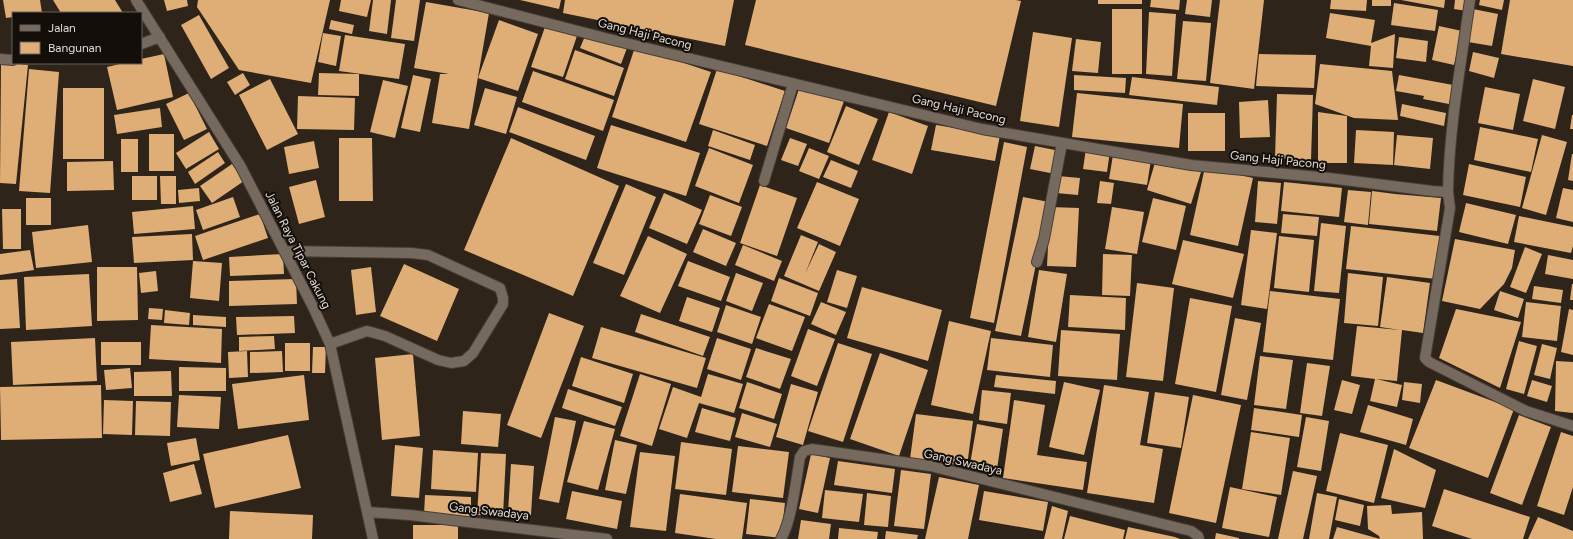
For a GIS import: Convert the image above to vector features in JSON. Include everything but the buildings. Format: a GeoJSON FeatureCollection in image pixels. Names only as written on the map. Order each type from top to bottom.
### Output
{"type":"FeatureCollection","features":[{"type":"Feature","properties":{"kind":"street","name":"Jalan Raya Tipar Cakung"},"geometry":{"type":"LineString","coordinates":[[136,0],[241,167],[313,307],[330,344],[373,539]]}},
{"type":"Feature","properties":{"kind":"street","name":"Gang Haji Pacong"},"geometry":{"type":"LineString","coordinates":[[458,0],[481,3],[609,39],[982,129],[1192,165],[1329,178],[1432,192],[1448,192]]}},
{"type":"Feature","properties":{"kind":"street"},"geometry":{"type":"LineString","coordinates":[[1470,0],[1456,95],[1449,167],[1448,192],[1450,208],[1425,358],[1428,362],[1526,411],[1573,426]]}},
{"type":"Feature","properties":{"kind":"street"},"geometry":{"type":"LineString","coordinates":[[142,44],[160,37]]}},
{"type":"Feature","properties":{"kind":"street"},"geometry":{"type":"LineString","coordinates":[[0,59],[12,60]]}},
{"type":"Feature","properties":{"kind":"street"},"geometry":{"type":"LineString","coordinates":[[764,181],[793,84]]}},
{"type":"Feature","properties":{"kind":"street"},"geometry":{"type":"LineString","coordinates":[[1037,262],[1044,238],[1062,143]]}},
{"type":"Feature","properties":{"kind":"street"},"geometry":{"type":"LineString","coordinates":[[284,251],[411,252],[428,255],[500,288],[502,293],[502,304],[473,353],[464,361],[451,363],[438,360],[385,336],[367,332],[330,344]]}},
{"type":"Feature","properties":{"kind":"street","name":"Gang Swadaya"},"geometry":{"type":"LineString","coordinates":[[781,539],[790,510],[800,457],[804,451],[812,449],[930,466],[1192,531],[1198,536],[1199,539]]}},
{"type":"Feature","properties":{"kind":"street","name":"Gang Swadaya"},"geometry":{"type":"LineString","coordinates":[[368,512],[410,515],[607,539]]}}]}
